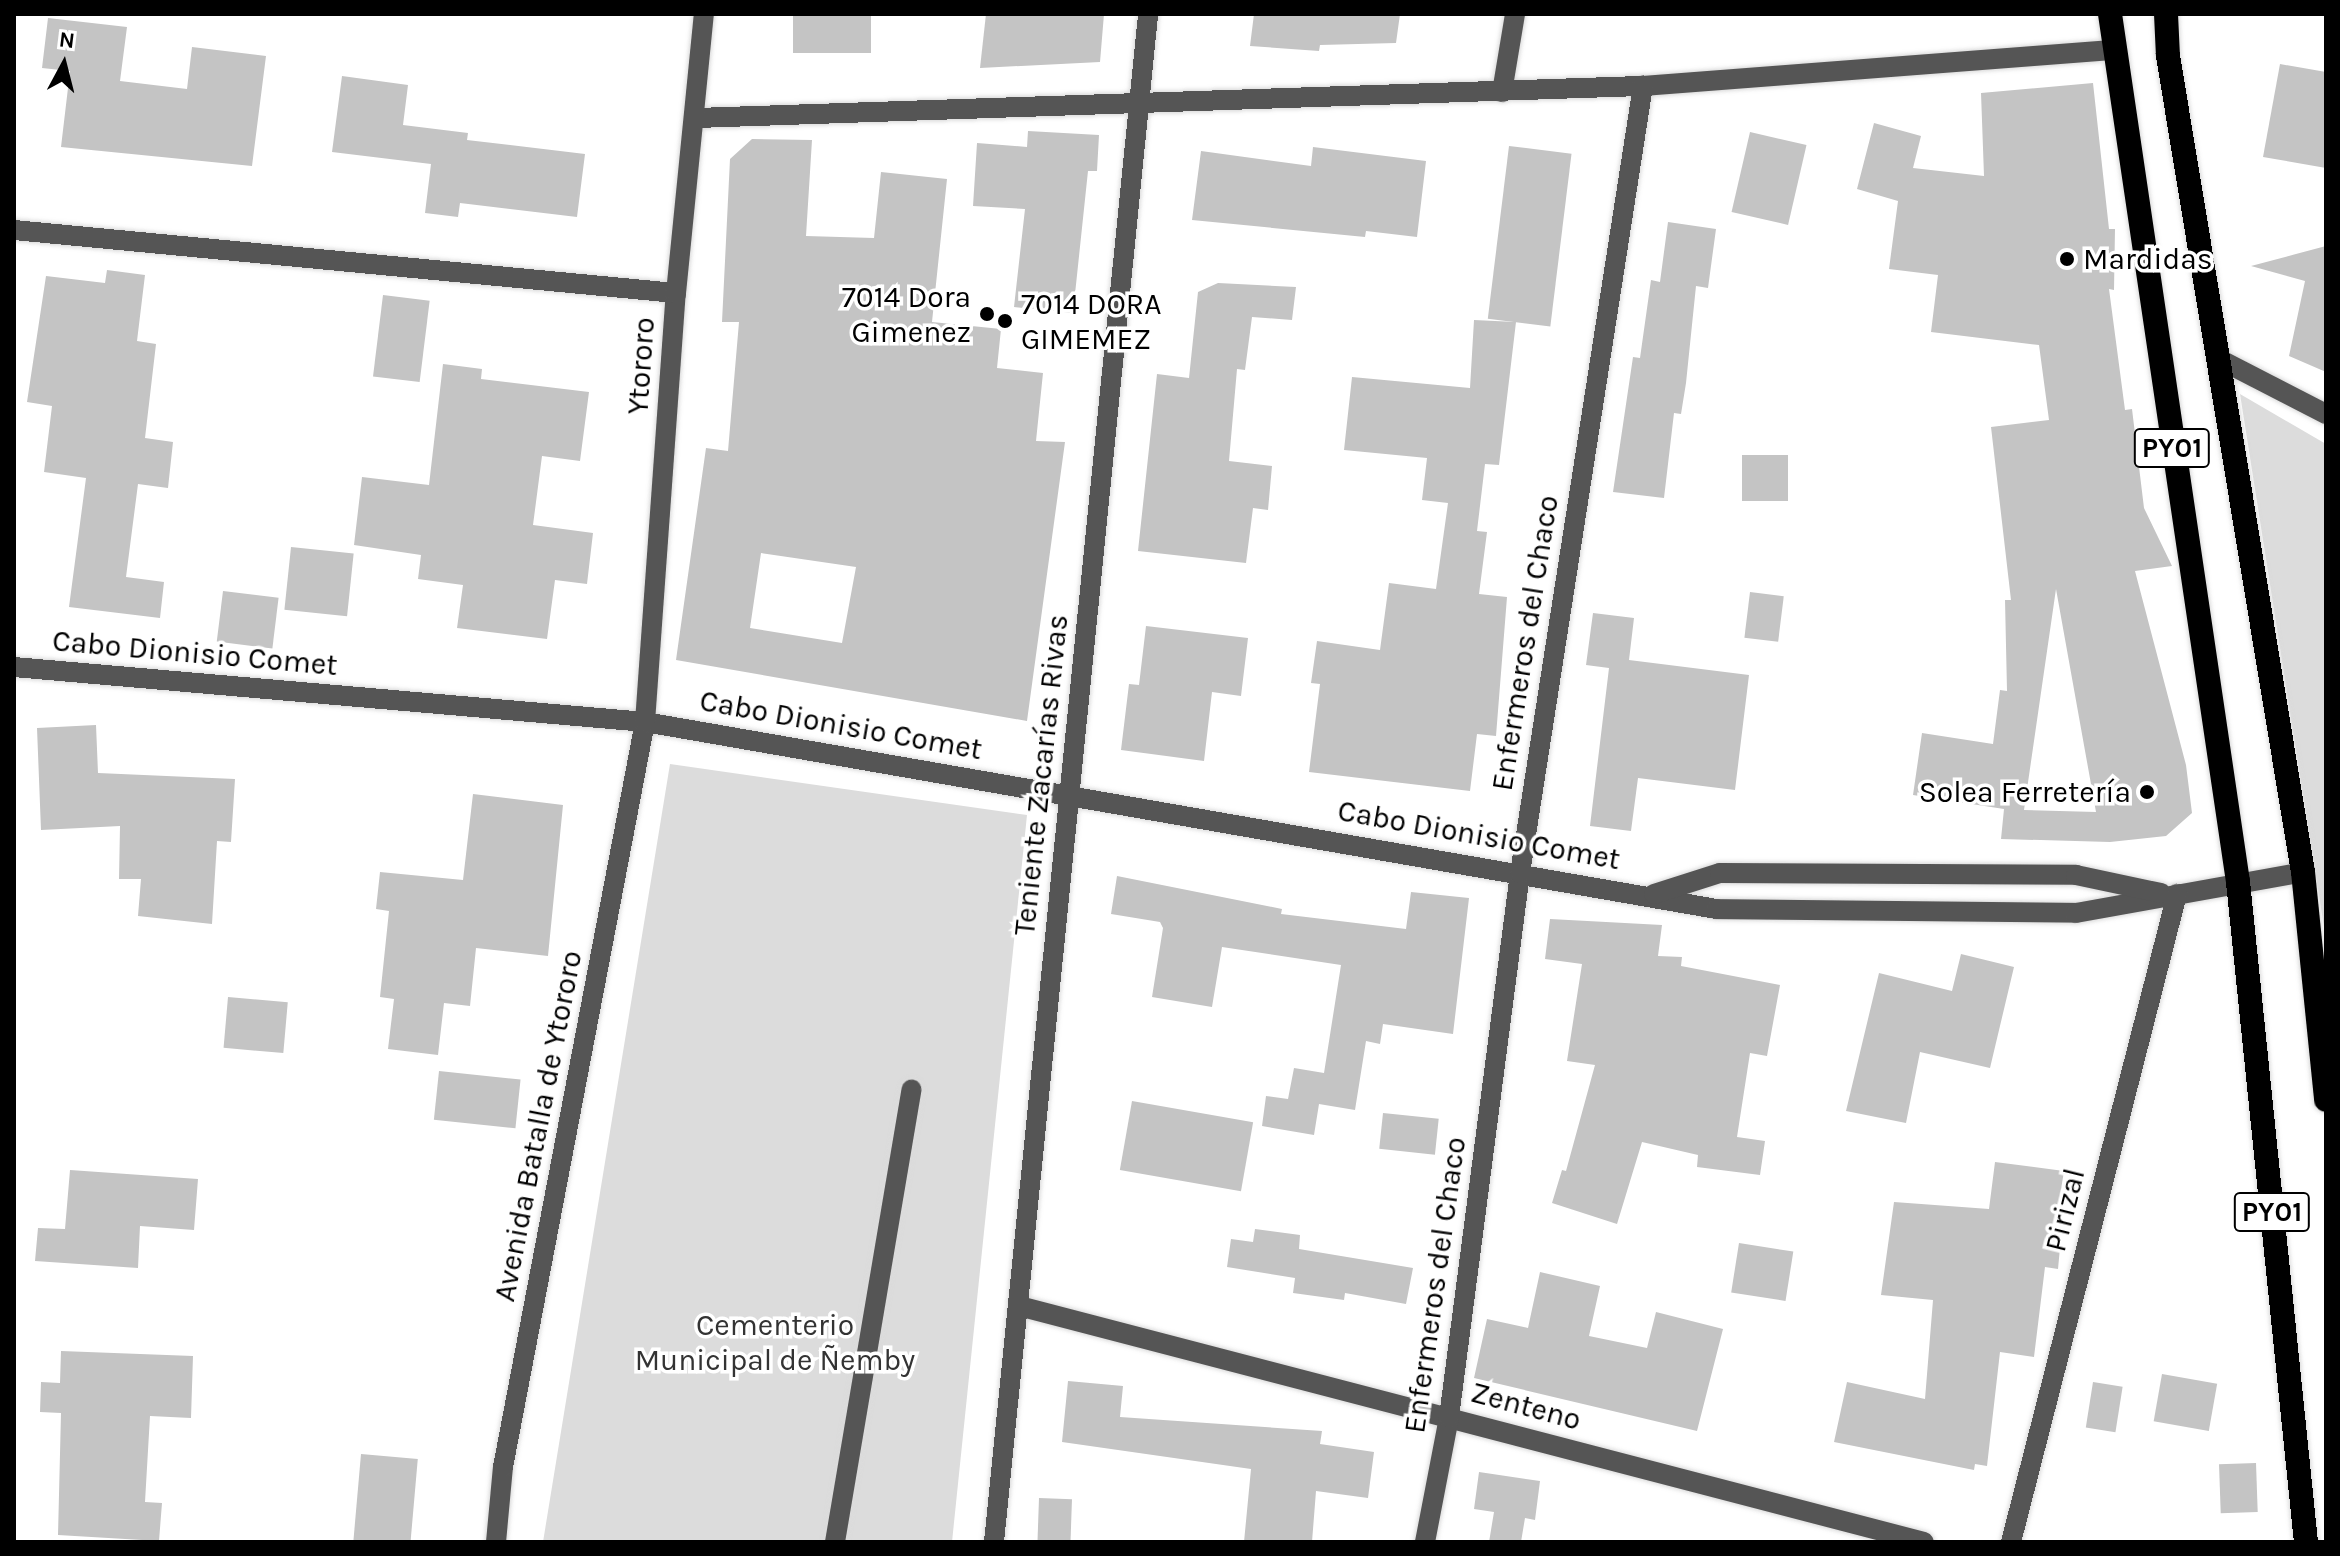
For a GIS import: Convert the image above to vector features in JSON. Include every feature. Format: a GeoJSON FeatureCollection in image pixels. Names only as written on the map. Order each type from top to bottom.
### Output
{"type":"FeatureCollection","features":[{"type":"Feature","properties":{"kind":"highway","name":"PY01"},"geometry":{"type":"LineString","coordinates":[[2110,14],[2112,50],[2238,882],[2306,1542]]}},
{"type":"Feature","properties":{"kind":"highway","name":"PY01"},"geometry":{"type":"LineString","coordinates":[[2166,14],[2168,56],[2303,872],[2326,1100]]}},
{"type":"Feature","properties":{"kind":"street","name":"Ytororo"},"geometry":{"type":"LineString","coordinates":[[645,722],[676,293],[696,118],[704,14]]}},
{"type":"Feature","properties":{"kind":"street","name":"Teniente Zacarías Rivas"},"geometry":{"type":"LineString","coordinates":[[994,1542],[1148,14]]}},
{"type":"Feature","properties":{"kind":"street"},"geometry":{"type":"LineString","coordinates":[[1502,92],[1515,14]]}},
{"type":"Feature","properties":{"kind":"street"},"geometry":{"type":"LineString","coordinates":[[696,118],[1643,86],[2112,50]]}},
{"type":"Feature","properties":{"kind":"street","name":"Enfermeros del Chaco"},"geometry":{"type":"LineString","coordinates":[[1425,1542],[1449,1417],[1520,873],[1643,86]]}},
{"type":"Feature","properties":{"kind":"street"},"geometry":{"type":"LineString","coordinates":[[14,230],[676,293]]}},
{"type":"Feature","properties":{"kind":"street"},"geometry":{"type":"LineString","coordinates":[[2217,358],[2326,414]]}},
{"type":"Feature","properties":{"kind":"street","name":"Cabo Dionisio Comet"},"geometry":{"type":"LineString","coordinates":[[14,667],[645,722],[1651,895],[1716,909],[2076,913],[2303,872]]}},
{"type":"Feature","properties":{"kind":"street","name":"Avenida Batalla de Ytororo"},"geometry":{"type":"LineString","coordinates":[[496,1542],[503,1467],[645,722]]}},
{"type":"Feature","properties":{"kind":"street","name":"Cabo Dionisio Comet"},"geometry":{"type":"LineString","coordinates":[[1651,895],[1720,873],[2076,875],[2173,894]]}},
{"type":"Feature","properties":{"kind":"street","name":"Pirizal"},"geometry":{"type":"LineString","coordinates":[[2011,1542],[2173,894]]}},
{"type":"Feature","properties":{"kind":"street"},"geometry":{"type":"LineString","coordinates":[[835,1542],[912,1089]]}},
{"type":"Feature","properties":{"kind":"street","name":"Zenteno"},"geometry":{"type":"LineString","coordinates":[[1019,1306],[1924,1542]]}},
{"type":"Feature","properties":{"kind":"green space"},"geometry":{"type":"Polygon","coordinates":[[[2240,394],[2326,444],[2326,940],[2240,394]]]}},
{"type":"Feature","properties":{"kind":"green space","name":"Cementerio Municipal de Ñemby"},"geometry":{"type":"Polygon","coordinates":[[[670,764],[1027,815],[952,1542],[543,1542],[670,764]]]}},
{"type":"Feature","properties":{"kind":"building"},"geometry":{"type":"Polygon","coordinates":[[[793,14],[871,14],[871,53],[793,53],[793,14]]]}},
{"type":"Feature","properties":{"kind":"building"},"geometry":{"type":"Polygon","coordinates":[[[986,14],[1104,14],[1100,62],[980,68],[986,14]]]}},
{"type":"Feature","properties":{"kind":"building"},"geometry":{"type":"Polygon","coordinates":[[[1254,14],[1400,14],[1396,43],[1320,45],[1319,51],[1250,46],[1254,14]]]}},
{"type":"Feature","properties":{"kind":"building"},"geometry":{"type":"Polygon","coordinates":[[[48,18],[127,27],[120,81],[187,89],[192,47],[266,56],[252,166],[61,147],[70,71],[42,68],[48,18]]]}},
{"type":"Feature","properties":{"kind":"building"},"geometry":{"type":"Polygon","coordinates":[[[2280,64],[2326,72],[2326,168],[2263,157],[2280,64]]]}},
{"type":"Feature","properties":{"kind":"building"},"geometry":{"type":"Polygon","coordinates":[[[342,76],[408,85],[403,125],[468,133],[467,140],[585,154],[577,217],[460,203],[458,217],[425,213],[431,164],[332,152],[342,76]]]}},
{"type":"Feature","properties":{"kind":"building"},"geometry":{"type":"Polygon","coordinates":[[[2093,83],[2109,229],[2115,229],[2114,290],[2109,289],[2125,410],[2132,409],[2144,508],[2172,566],[2135,571],[2186,765],[2192,813],[2166,836],[2110,842],[2001,839],[2004,809],[1913,795],[1922,733],[1993,744],[2000,690],[2007,691],[2005,600],[2011,600],[1991,427],[2049,420],[2039,345],[1931,332],[1938,275],[1889,269],[1898,201],[1857,189],[1874,123],[1921,136],[1913,168],[1984,176],[1981,93],[2093,83]],[[2056,589],[2024,810],[2096,812],[2056,589]]]}},
{"type":"Feature","properties":{"kind":"building"},"geometry":{"type":"Polygon","coordinates":[[[1028,131],[1099,135],[1097,171],[1088,171],[1073,313],[1014,307],[1025,209],[973,206],[977,143],[1027,147],[1028,131]]]}},
{"type":"Feature","properties":{"kind":"building"},"geometry":{"type":"Polygon","coordinates":[[[1750,132],[1807,145],[1788,225],[1732,212],[1750,132]]]}},
{"type":"Feature","properties":{"kind":"building"},"geometry":{"type":"Polygon","coordinates":[[[752,139],[812,140],[806,236],[874,238],[881,172],[947,179],[932,322],[1001,329],[997,368],[1043,373],[1036,441],[1065,442],[1027,721],[676,660],[706,448],[728,451],[739,322],[722,322],[730,159],[752,139]],[[761,553],[750,628],[842,643],[856,567],[761,553]]]}},
{"type":"Feature","properties":{"kind":"building"},"geometry":{"type":"Polygon","coordinates":[[[1509,146],[1572,154],[1550,326],[1488,319],[1509,146]]]}},
{"type":"Feature","properties":{"kind":"building"},"geometry":{"type":"Polygon","coordinates":[[[1313,147],[1426,161],[1417,237],[1366,231],[1365,237],[1192,220],[1201,151],[1311,166],[1313,147]]]}},
{"type":"Feature","properties":{"kind":"building"},"geometry":{"type":"Polygon","coordinates":[[[1668,222],[1716,229],[1708,288],[1696,286],[1686,383],[1681,414],[1674,413],[1664,498],[1613,492],[1633,357],[1640,358],[1651,280],[1660,282],[1668,222]]]}},
{"type":"Feature","properties":{"kind":"building"},"geometry":{"type":"Polygon","coordinates":[[[2326,246],[2326,372],[2289,356],[2305,281],[2251,266],[2326,246]]]}},
{"type":"Feature","properties":{"kind":"building"},"geometry":{"type":"Polygon","coordinates":[[[107,270],[145,275],[137,341],[156,344],[145,438],[173,442],[168,488],[138,484],[126,577],[164,582],[160,618],[69,607],[86,478],[44,472],[52,406],[27,402],[46,276],[105,283],[107,270]]]}},
{"type":"Feature","properties":{"kind":"building"},"geometry":{"type":"Polygon","coordinates":[[[1218,283],[1296,287],[1292,320],[1252,317],[1245,370],[1237,369],[1229,461],[1272,466],[1268,510],[1253,508],[1246,563],[1138,551],[1157,374],[1189,378],[1198,292],[1218,283]]]}},
{"type":"Feature","properties":{"kind":"building"},"geometry":{"type":"Polygon","coordinates":[[[383,295],[430,301],[420,382],[373,376],[383,295]]]}},
{"type":"Feature","properties":{"kind":"building"},"geometry":{"type":"Polygon","coordinates":[[[1474,320],[1516,322],[1499,465],[1485,464],[1477,531],[1487,532],[1479,594],[1507,597],[1496,736],[1477,734],[1470,791],[1309,772],[1320,684],[1311,683],[1317,641],[1380,650],[1389,583],[1436,589],[1448,503],[1422,500],[1427,458],[1344,450],[1352,377],[1470,388],[1474,320]]]}},
{"type":"Feature","properties":{"kind":"building"},"geometry":{"type":"Polygon","coordinates":[[[443,364],[482,369],[481,379],[589,392],[580,461],[542,456],[533,525],[593,533],[587,584],[555,580],[547,639],[457,628],[463,585],[418,579],[421,555],[354,545],[362,477],[429,485],[443,364]]]}},
{"type":"Feature","properties":{"kind":"building"},"geometry":{"type":"Polygon","coordinates":[[[1742,455],[1788,455],[1788,501],[1742,501],[1742,455]]]}},
{"type":"Feature","properties":{"kind":"building"},"geometry":{"type":"Polygon","coordinates":[[[291,547],[354,554],[347,616],[284,610],[291,547]]]}},
{"type":"Feature","properties":{"kind":"building"},"geometry":{"type":"Polygon","coordinates":[[[223,591],[279,598],[272,648],[217,642],[223,591]]]}},
{"type":"Feature","properties":{"kind":"building"},"geometry":{"type":"Polygon","coordinates":[[[1750,592],[1784,596],[1778,642],[1744,638],[1750,592]]]}},
{"type":"Feature","properties":{"kind":"building"},"geometry":{"type":"Polygon","coordinates":[[[1593,613],[1634,618],[1629,660],[1749,675],[1735,790],[1638,778],[1631,831],[1590,826],[1609,668],[1586,665],[1593,613]]]}},
{"type":"Feature","properties":{"kind":"building"},"geometry":{"type":"Polygon","coordinates":[[[1146,626],[1248,638],[1241,696],[1212,692],[1204,761],[1121,750],[1129,684],[1139,685],[1146,626]]]}},
{"type":"Feature","properties":{"kind":"building"},"geometry":{"type":"Polygon","coordinates":[[[96,725],[98,773],[235,779],[231,842],[217,841],[212,924],[138,916],[141,879],[119,879],[120,826],[41,830],[37,728],[96,725]]]}},
{"type":"Feature","properties":{"kind":"building"},"geometry":{"type":"Polygon","coordinates":[[[473,794],[563,805],[548,956],[476,948],[470,1006],[444,1003],[438,1055],[388,1049],[394,999],[380,997],[389,911],[376,909],[380,872],[463,880],[473,794]]]}},
{"type":"Feature","properties":{"kind":"building"},"geometry":{"type":"Polygon","coordinates":[[[1117,876],[1282,909],[1281,914],[1406,929],[1411,892],[1469,898],[1453,1034],[1383,1024],[1380,1044],[1366,1041],[1355,1110],[1319,1104],[1314,1135],[1262,1126],[1266,1096],[1288,1099],[1294,1068],[1324,1073],[1341,965],[1222,947],[1212,1007],[1152,997],[1163,928],[1160,922],[1111,914],[1117,876]]]}},
{"type":"Feature","properties":{"kind":"building"},"geometry":{"type":"Polygon","coordinates":[[[1550,919],[1662,925],[1658,956],[1682,957],[1681,966],[1780,985],[1767,1056],[1750,1053],[1737,1137],[1765,1141],[1760,1175],[1697,1167],[1698,1155],[1642,1142],[1617,1224],[1552,1203],[1562,1170],[1566,1171],[1595,1065],[1567,1061],[1582,964],[1545,959],[1550,919]]]}},
{"type":"Feature","properties":{"kind":"building"},"geometry":{"type":"Polygon","coordinates":[[[1961,954],[2014,967],[1990,1068],[1920,1052],[1906,1123],[1846,1111],[1879,973],[1952,991],[1961,954]]]}},
{"type":"Feature","properties":{"kind":"building"},"geometry":{"type":"Polygon","coordinates":[[[228,997],[288,1002],[283,1053],[224,1048],[228,997]]]}},
{"type":"Feature","properties":{"kind":"building"},"geometry":{"type":"Polygon","coordinates":[[[439,1071],[521,1080],[515,1128],[434,1120],[439,1071]]]}},
{"type":"Feature","properties":{"kind":"building"},"geometry":{"type":"Polygon","coordinates":[[[1132,1101],[1253,1122],[1241,1191],[1120,1170],[1132,1101]]]}},
{"type":"Feature","properties":{"kind":"building"},"geometry":{"type":"Polygon","coordinates":[[[1383,1113],[1439,1119],[1435,1155],[1379,1149],[1383,1113]]]}},
{"type":"Feature","properties":{"kind":"building"},"geometry":{"type":"Polygon","coordinates":[[[1995,1162],[2064,1171],[2057,1215],[2063,1216],[2058,1269],[2045,1267],[2034,1357],[2000,1352],[1987,1466],[1975,1464],[1974,1470],[1834,1442],[1847,1382],[1925,1399],[1933,1300],[1881,1295],[1894,1202],[1989,1209],[1995,1162]]]}},
{"type":"Feature","properties":{"kind":"building"},"geometry":{"type":"Polygon","coordinates":[[[70,1170],[198,1179],[194,1230],[140,1226],[138,1268],[35,1261],[38,1228],[65,1229],[70,1170]]]}},
{"type":"Feature","properties":{"kind":"building"},"geometry":{"type":"Polygon","coordinates":[[[1255,1229],[1300,1235],[1299,1249],[1413,1268],[1406,1304],[1345,1293],[1344,1300],[1293,1293],[1295,1278],[1227,1267],[1231,1239],[1253,1242],[1255,1229]]]}},
{"type":"Feature","properties":{"kind":"building"},"geometry":{"type":"Polygon","coordinates":[[[1739,1243],[1793,1252],[1786,1301],[1731,1292],[1739,1243]]]}},
{"type":"Feature","properties":{"kind":"building"},"geometry":{"type":"Polygon","coordinates":[[[1540,1272],[1600,1286],[1589,1336],[1647,1348],[1656,1312],[1723,1329],[1697,1431],[1474,1378],[1487,1319],[1528,1328],[1540,1272]]]}},
{"type":"Feature","properties":{"kind":"building"},"geometry":{"type":"Polygon","coordinates":[[[61,1351],[193,1356],[191,1418],[150,1416],[145,1502],[162,1503],[159,1541],[58,1535],[61,1413],[40,1412],[41,1382],[60,1383],[61,1351]]]}},
{"type":"Feature","properties":{"kind":"building"},"geometry":{"type":"Polygon","coordinates":[[[2162,1374],[2217,1384],[2209,1431],[2154,1421],[2162,1374]]]}},
{"type":"Feature","properties":{"kind":"building"},"geometry":{"type":"Polygon","coordinates":[[[1068,1381],[1123,1386],[1120,1417],[1322,1431],[1320,1444],[1374,1452],[1368,1498],[1316,1491],[1312,1542],[1244,1542],[1251,1469],[1062,1442],[1068,1381]]]}},
{"type":"Feature","properties":{"kind":"building"},"geometry":{"type":"Polygon","coordinates":[[[2093,1382],[2123,1387],[2115,1432],[2086,1427],[2093,1382]]]}},
{"type":"Feature","properties":{"kind":"building"},"geometry":{"type":"Polygon","coordinates":[[[361,1454],[418,1459],[411,1542],[353,1542],[361,1454]]]}},
{"type":"Feature","properties":{"kind":"building"},"geometry":{"type":"Polygon","coordinates":[[[2256,1463],[2258,1512],[2221,1513],[2219,1464],[2256,1463]]]}},
{"type":"Feature","properties":{"kind":"building"},"geometry":{"type":"Polygon","coordinates":[[[1479,1472],[1540,1481],[1535,1520],[1525,1518],[1521,1542],[1489,1542],[1494,1512],[1474,1509],[1479,1472]]]}},
{"type":"Feature","properties":{"kind":"building"},"geometry":{"type":"Polygon","coordinates":[[[1039,1498],[1072,1499],[1070,1542],[1037,1541],[1039,1498]]]}},
{"type":"Feature","properties":{"kind":"place","name":"Mardidas"},"geometry":{"type":"Point","coordinates":[2067,259]}},
{"type":"Feature","properties":{"kind":"place","name":"7014 Dora Gimenez"},"geometry":{"type":"Point","coordinates":[987,314]}},
{"type":"Feature","properties":{"kind":"place","name":"7014 DORA GIMEMEZ"},"geometry":{"type":"Point","coordinates":[1005,321]}},
{"type":"Feature","properties":{"kind":"place","name":"Solea Ferretería"},"geometry":{"type":"Point","coordinates":[2147,792]}}]}
